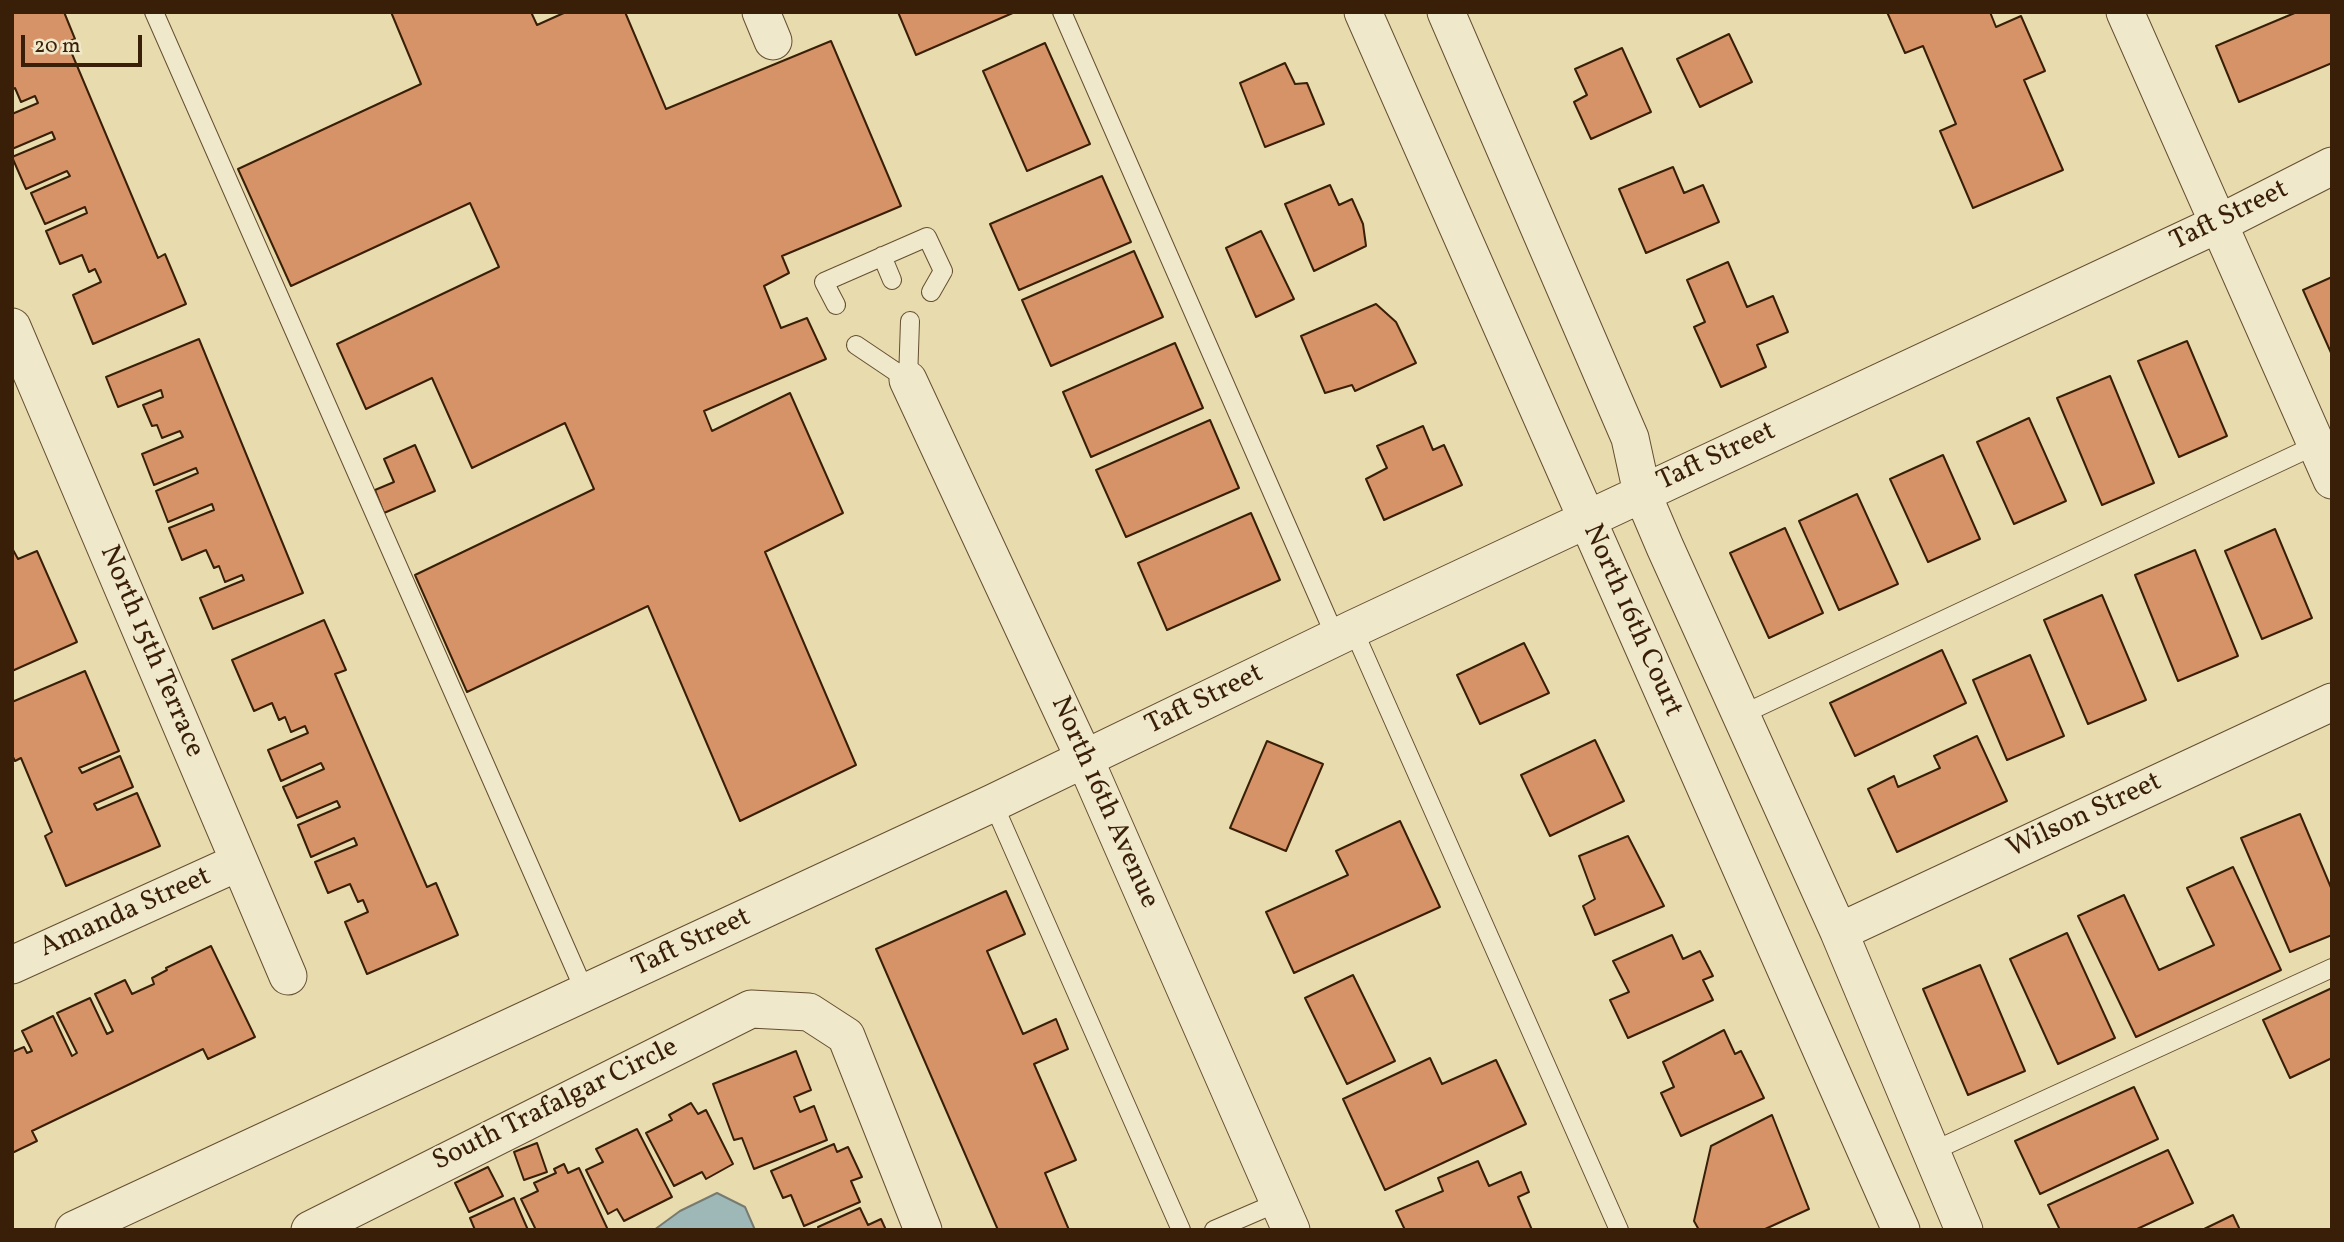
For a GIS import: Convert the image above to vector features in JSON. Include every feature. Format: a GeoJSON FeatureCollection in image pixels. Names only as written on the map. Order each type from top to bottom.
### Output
{"type":"FeatureCollection","features":[{"type":"Feature","properties":{"kind":"street","name":"North 16th Court"},"geometry":{"type":"LineString","coordinates":[[1363,12],[1901,1230]]}},
{"type":"Feature","properties":{"kind":"street"},"geometry":{"type":"LineString","coordinates":[[1446,12],[1629,438],[1642,493],[1839,932],[1964,1230]]}},
{"type":"Feature","properties":{"kind":"street"},"geometry":{"type":"LineString","coordinates":[[2125,12],[2332,480]]}},
{"type":"Feature","properties":{"kind":"street","name":"Taft Street"},"geometry":{"type":"LineString","coordinates":[[74,1230],[1085,760],[1344,634],[2218,223],[2332,166]]}},
{"type":"Feature","properties":{"kind":"street","name":"North 15th Terrace"},"geometry":{"type":"LineString","coordinates":[[12,327],[288,976]]}},
{"type":"Feature","properties":{"kind":"street","name":"North 16th Avenue"},"geometry":{"type":"LineString","coordinates":[[908,380],[1085,760],[1285,1216]]}},
{"type":"Feature","properties":{"kind":"street","name":"Wilson Street"},"geometry":{"type":"LineString","coordinates":[[1839,932],[2332,702]]}},
{"type":"Feature","properties":{"kind":"street","name":"Amanda Street"},"geometry":{"type":"LineString","coordinates":[[12,965],[239,862]]}},
{"type":"Feature","properties":{"kind":"street","name":"South Trafalgar Circle"},"geometry":{"type":"LineString","coordinates":[[310,1230],[751,1009],[809,1012],[846,1036],[923,1230]]}},
{"type":"Feature","properties":{"kind":"lane"},"geometry":{"type":"LineString","coordinates":[[154,12],[586,994]]}},
{"type":"Feature","properties":{"kind":"lane"},"geometry":{"type":"LineString","coordinates":[[1062,12],[1344,634],[1619,1230]]}},
{"type":"Feature","properties":{"kind":"lane"},"geometry":{"type":"LineString","coordinates":[[836,305],[824,282],[927,237],[943,271],[931,292]]}},
{"type":"Feature","properties":{"kind":"lane"},"geometry":{"type":"LineString","coordinates":[[882,256],[892,281]]}},
{"type":"Feature","properties":{"kind":"lane"},"geometry":{"type":"LineString","coordinates":[[908,380],[910,321]]}},
{"type":"Feature","properties":{"kind":"lane"},"geometry":{"type":"LineString","coordinates":[[856,345],[908,380]]}},
{"type":"Feature","properties":{"kind":"lane"},"geometry":{"type":"LineString","coordinates":[[1741,715],[2316,446]]}},
{"type":"Feature","properties":{"kind":"lane"},"geometry":{"type":"LineString","coordinates":[[993,803],[1181,1230]]}},
{"type":"Feature","properties":{"kind":"lane"},"geometry":{"type":"LineString","coordinates":[[1931,1152],[2332,968]]}},
{"type":"Feature","properties":{"kind":"lane"},"geometry":{"type":"LineString","coordinates":[[1214,1230],[1285,1216]]}},
{"type":"Feature","properties":{"kind":"water"},"geometry":{"type":"Polygon","coordinates":[[[717,1193],[745,1207],[755,1230],[654,1230],[680,1211],[717,1193]]]}},
{"type":"Feature","properties":{"kind":"building"},"geometry":{"type":"Polygon","coordinates":[[[12,12],[64,12],[75,39],[67,42],[158,258],[165,254],[186,304],[93,344],[73,295],[101,282],[95,269],[89,272],[82,255],[60,264],[46,231],[87,213],[85,207],[45,224],[31,193],[70,176],[67,171],[26,189],[12,157],[55,139],[52,132],[12,149],[12,114],[38,103],[35,96],[21,102],[15,88],[12,90],[12,12]]]}},
{"type":"Feature","properties":{"kind":"building"},"geometry":{"type":"Polygon","coordinates":[[[391,12],[531,12],[537,25],[566,12],[625,12],[666,109],[831,41],[901,206],[782,256],[789,273],[764,286],[781,328],[807,318],[826,359],[704,411],[712,431],[790,393],[843,513],[765,552],[856,765],[740,821],[648,606],[467,692],[415,575],[594,489],[565,423],[472,468],[432,378],[366,409],[337,344],[499,267],[470,203],[291,286],[238,169],[421,84],[391,12]]]}},
{"type":"Feature","properties":{"kind":"building"},"geometry":{"type":"Polygon","coordinates":[[[898,12],[1015,12],[916,55],[898,12]]]}},
{"type":"Feature","properties":{"kind":"building"},"geometry":{"type":"Polygon","coordinates":[[[1887,12],[1990,12],[1996,27],[2021,16],[2045,71],[2024,80],[2063,170],[1973,208],[1940,131],[1956,124],[1923,46],[1905,53],[1887,12]]]}},
{"type":"Feature","properties":{"kind":"building"},"geometry":{"type":"Polygon","coordinates":[[[2297,12],[2332,12],[2332,63],[2239,102],[2216,46],[2297,12]]]}},
{"type":"Feature","properties":{"kind":"building"},"geometry":{"type":"Polygon","coordinates":[[[1729,34],[1752,82],[1700,107],[1677,59],[1729,34]]]}},
{"type":"Feature","properties":{"kind":"building"},"geometry":{"type":"Polygon","coordinates":[[[1045,43],[1090,144],[1027,171],[983,71],[1045,43]]]}},
{"type":"Feature","properties":{"kind":"building"},"geometry":{"type":"Polygon","coordinates":[[[1622,48],[1651,112],[1591,139],[1574,102],[1587,95],[1575,69],[1622,48]]]}},
{"type":"Feature","properties":{"kind":"building"},"geometry":{"type":"Polygon","coordinates":[[[1285,63],[1295,84],[1307,83],[1324,124],[1265,147],[1240,83],[1285,63]]]}},
{"type":"Feature","properties":{"kind":"building"},"geometry":{"type":"Polygon","coordinates":[[[1673,167],[1684,193],[1703,185],[1719,222],[1646,253],[1619,189],[1673,167]]]}},
{"type":"Feature","properties":{"kind":"building"},"geometry":{"type":"Polygon","coordinates":[[[1102,176],[1131,242],[1019,290],[990,224],[1102,176]]]}},
{"type":"Feature","properties":{"kind":"building"},"geometry":{"type":"Polygon","coordinates":[[[1330,185],[1339,205],[1352,199],[1363,224],[1366,246],[1314,271],[1285,204],[1330,185]]]}},
{"type":"Feature","properties":{"kind":"building"},"geometry":{"type":"Polygon","coordinates":[[[1261,231],[1294,299],[1256,317],[1226,248],[1261,231]]]}},
{"type":"Feature","properties":{"kind":"building"},"geometry":{"type":"Polygon","coordinates":[[[1134,251],[1163,317],[1051,366],[1022,300],[1134,251]]]}},
{"type":"Feature","properties":{"kind":"building"},"geometry":{"type":"Polygon","coordinates":[[[1728,262],[1747,307],[1773,296],[1788,332],[1757,345],[1766,367],[1721,387],[1694,327],[1705,322],[1687,280],[1728,262]]]}},
{"type":"Feature","properties":{"kind":"building"},"geometry":{"type":"Polygon","coordinates":[[[2332,277],[2332,355],[2303,290],[2332,277]]]}},
{"type":"Feature","properties":{"kind":"building"},"geometry":{"type":"Polygon","coordinates":[[[1376,304],[1396,322],[1416,363],[1355,391],[1352,385],[1325,393],[1301,336],[1376,304]]]}},
{"type":"Feature","properties":{"kind":"building"},"geometry":{"type":"Polygon","coordinates":[[[199,339],[303,593],[213,629],[200,598],[244,580],[242,575],[225,582],[219,566],[214,568],[206,550],[182,560],[169,528],[214,510],[212,504],[168,522],[156,491],[198,473],[196,468],[154,485],[142,454],[183,437],[180,431],[162,438],[157,425],[152,426],[143,405],[163,397],[161,390],[118,407],[106,377],[199,339]]]}},
{"type":"Feature","properties":{"kind":"building"},"geometry":{"type":"Polygon","coordinates":[[[2187,341],[2227,436],[2179,457],[2138,361],[2187,341]]]}},
{"type":"Feature","properties":{"kind":"building"},"geometry":{"type":"Polygon","coordinates":[[[1175,343],[1203,408],[1091,457],[1063,392],[1175,343]]]}},
{"type":"Feature","properties":{"kind":"building"},"geometry":{"type":"Polygon","coordinates":[[[2110,376],[2154,483],[2102,505],[2057,398],[2110,376]]]}},
{"type":"Feature","properties":{"kind":"building"},"geometry":{"type":"Polygon","coordinates":[[[2029,418],[2066,501],[2014,524],[1977,442],[2029,418]]]}},
{"type":"Feature","properties":{"kind":"building"},"geometry":{"type":"Polygon","coordinates":[[[1210,420],[1239,488],[1126,537],[1096,470],[1210,420]]]}},
{"type":"Feature","properties":{"kind":"building"},"geometry":{"type":"Polygon","coordinates":[[[1423,426],[1433,450],[1444,445],[1462,485],[1384,520],[1366,479],[1387,468],[1377,446],[1423,426]]]}},
{"type":"Feature","properties":{"kind":"building"},"geometry":{"type":"Polygon","coordinates":[[[415,445],[435,491],[384,513],[375,490],[394,482],[384,459],[415,445]]]}},
{"type":"Feature","properties":{"kind":"building"},"geometry":{"type":"Polygon","coordinates":[[[1943,455],[1980,539],[1928,562],[1890,479],[1943,455]]]}},
{"type":"Feature","properties":{"kind":"building"},"geometry":{"type":"Polygon","coordinates":[[[1857,494],[1898,584],[1839,610],[1799,521],[1857,494]]]}},
{"type":"Feature","properties":{"kind":"building"},"geometry":{"type":"Polygon","coordinates":[[[1251,513],[1280,580],[1167,630],[1138,563],[1251,513]]]}},
{"type":"Feature","properties":{"kind":"building"},"geometry":{"type":"Polygon","coordinates":[[[1785,528],[1823,613],[1769,638],[1730,553],[1785,528]]]}},
{"type":"Feature","properties":{"kind":"building"},"geometry":{"type":"Polygon","coordinates":[[[2275,529],[2312,618],[2262,639],[2225,551],[2275,529]]]}},
{"type":"Feature","properties":{"kind":"building"},"geometry":{"type":"Polygon","coordinates":[[[12,548],[18,559],[37,551],[77,642],[12,671],[12,548]]]}},
{"type":"Feature","properties":{"kind":"building"},"geometry":{"type":"Polygon","coordinates":[[[2195,550],[2238,656],[2178,681],[2135,575],[2195,550]]]}},
{"type":"Feature","properties":{"kind":"building"},"geometry":{"type":"Polygon","coordinates":[[[2102,595],[2146,700],[2088,724],[2044,620],[2102,595]]]}},
{"type":"Feature","properties":{"kind":"building"},"geometry":{"type":"Polygon","coordinates":[[[324,620],[346,670],[335,674],[427,887],[436,883],[458,935],[367,974],[345,922],[368,912],[363,900],[358,902],[350,884],[328,893],[315,862],[357,845],[354,838],[311,857],[298,825],[340,807],[337,801],[297,818],[283,787],[324,769],[321,763],[281,781],[268,750],[308,733],[305,726],[291,732],[285,717],[279,720],[272,703],[254,711],[232,660],[324,620]]]}},
{"type":"Feature","properties":{"kind":"building"},"geometry":{"type":"Polygon","coordinates":[[[1524,643],[1549,693],[1480,724],[1457,675],[1524,643]]]}},
{"type":"Feature","properties":{"kind":"building"},"geometry":{"type":"Polygon","coordinates":[[[1942,650],[1966,703],[1855,756],[1830,703],[1942,650]]]}},
{"type":"Feature","properties":{"kind":"building"},"geometry":{"type":"Polygon","coordinates":[[[2030,655],[2064,736],[2007,760],[1973,680],[2030,655]]]}},
{"type":"Feature","properties":{"kind":"building"},"geometry":{"type":"Polygon","coordinates":[[[85,671],[119,751],[79,768],[82,773],[120,756],[133,787],[94,804],[97,810],[137,793],[160,846],[66,886],[45,836],[52,832],[21,758],[15,761],[12,755],[12,702],[85,671]]]}},
{"type":"Feature","properties":{"kind":"building"},"geometry":{"type":"Polygon","coordinates":[[[1977,736],[2007,801],[1897,852],[1868,789],[1894,776],[1898,787],[1940,768],[1934,756],[1977,736]]]}},
{"type":"Feature","properties":{"kind":"building"},"geometry":{"type":"Polygon","coordinates":[[[1595,740],[1624,801],[1550,836],[1521,775],[1595,740]]]}},
{"type":"Feature","properties":{"kind":"building"},"geometry":{"type":"Polygon","coordinates":[[[1267,741],[1323,764],[1286,851],[1230,828],[1267,741]]]}},
{"type":"Feature","properties":{"kind":"building"},"geometry":{"type":"Polygon","coordinates":[[[2300,814],[2332,890],[2332,935],[2290,952],[2241,838],[2300,814]]]}},
{"type":"Feature","properties":{"kind":"building"},"geometry":{"type":"Polygon","coordinates":[[[1400,821],[1440,907],[1294,973],[1266,912],[1348,875],[1336,851],[1400,821]]]}},
{"type":"Feature","properties":{"kind":"building"},"geometry":{"type":"Polygon","coordinates":[[[1628,836],[1664,906],[1595,935],[1583,906],[1595,899],[1579,856],[1628,836]]]}},
{"type":"Feature","properties":{"kind":"building"},"geometry":{"type":"Polygon","coordinates":[[[2233,867],[2281,970],[2136,1037],[2078,916],[2124,895],[2159,970],[2214,945],[2187,888],[2233,867]]]}},
{"type":"Feature","properties":{"kind":"building"},"geometry":{"type":"Polygon","coordinates":[[[1006,891],[1025,934],[987,951],[1023,1034],[1056,1019],[1068,1049],[1034,1064],[1076,1160],[1045,1173],[1069,1230],[998,1230],[876,949],[1006,891]]]}},
{"type":"Feature","properties":{"kind":"building"},"geometry":{"type":"Polygon","coordinates":[[[2067,933],[2115,1038],[2058,1064],[2010,959],[2067,933]]]}},
{"type":"Feature","properties":{"kind":"building"},"geometry":{"type":"Polygon","coordinates":[[[1672,935],[1683,959],[1700,951],[1713,976],[1703,980],[1713,1000],[1628,1038],[1610,1000],[1629,992],[1613,961],[1672,935]]]}},
{"type":"Feature","properties":{"kind":"building"},"geometry":{"type":"Polygon","coordinates":[[[211,946],[255,1037],[208,1059],[203,1049],[32,1131],[37,1141],[12,1153],[12,1052],[24,1047],[27,1053],[32,1051],[22,1031],[53,1016],[72,1056],[77,1053],[57,1013],[90,998],[107,1034],[113,1031],[95,994],[125,980],[132,994],[154,984],[152,978],[167,970],[166,968],[211,946]]]}},
{"type":"Feature","properties":{"kind":"building"},"geometry":{"type":"Polygon","coordinates":[[[1980,965],[2025,1071],[1968,1095],[1923,989],[1980,965]]]}},
{"type":"Feature","properties":{"kind":"building"},"geometry":{"type":"Polygon","coordinates":[[[1353,975],[1395,1061],[1347,1084],[1305,998],[1353,975]]]}},
{"type":"Feature","properties":{"kind":"building"},"geometry":{"type":"Polygon","coordinates":[[[2332,988],[2332,1058],[2290,1078],[2263,1020],[2332,988]]]}},
{"type":"Feature","properties":{"kind":"building"},"geometry":{"type":"Polygon","coordinates":[[[1724,1030],[1735,1054],[1741,1051],[1764,1098],[1681,1136],[1661,1093],[1674,1087],[1663,1062],[1724,1030]]]}},
{"type":"Feature","properties":{"kind":"building"},"geometry":{"type":"Polygon","coordinates":[[[796,1051],[811,1090],[794,1097],[800,1112],[814,1106],[827,1140],[754,1169],[742,1138],[734,1140],[713,1084],[796,1051]]]}},
{"type":"Feature","properties":{"kind":"building"},"geometry":{"type":"Polygon","coordinates":[[[1430,1058],[1442,1084],[1496,1060],[1526,1124],[1385,1190],[1343,1099],[1430,1058]]]}},
{"type":"Feature","properties":{"kind":"building"},"geometry":{"type":"Polygon","coordinates":[[[2134,1087],[2158,1139],[2040,1194],[2015,1141],[2134,1087]]]}},
{"type":"Feature","properties":{"kind":"building"},"geometry":{"type":"Polygon","coordinates":[[[691,1103],[698,1114],[706,1110],[733,1164],[706,1179],[702,1172],[674,1186],[646,1133],[672,1120],[669,1115],[691,1103]]]}},
{"type":"Feature","properties":{"kind":"building"},"geometry":{"type":"Polygon","coordinates":[[[1772,1115],[1809,1209],[1763,1230],[1699,1230],[1694,1221],[1711,1146],[1772,1115]]]}},
{"type":"Feature","properties":{"kind":"building"},"geometry":{"type":"Polygon","coordinates":[[[637,1129],[672,1197],[624,1221],[617,1209],[608,1214],[586,1170],[603,1162],[596,1149],[637,1129]]]}},
{"type":"Feature","properties":{"kind":"building"},"geometry":{"type":"Polygon","coordinates":[[[537,1143],[547,1172],[524,1180],[514,1152],[537,1143]]]}},
{"type":"Feature","properties":{"kind":"building"},"geometry":{"type":"Polygon","coordinates":[[[834,1144],[837,1152],[848,1147],[862,1177],[851,1181],[860,1202],[804,1226],[791,1195],[783,1198],[771,1171],[834,1144]]]}},
{"type":"Feature","properties":{"kind":"building"},"geometry":{"type":"Polygon","coordinates":[[[2168,1150],[2193,1203],[2135,1230],[2060,1230],[2048,1205],[2168,1150]]]}},
{"type":"Feature","properties":{"kind":"building"},"geometry":{"type":"Polygon","coordinates":[[[1478,1161],[1489,1186],[1521,1172],[1529,1192],[1518,1197],[1532,1230],[1405,1230],[1396,1211],[1443,1191],[1438,1178],[1478,1161]]]}},
{"type":"Feature","properties":{"kind":"building"},"geometry":{"type":"Polygon","coordinates":[[[564,1164],[568,1173],[579,1168],[608,1230],[536,1230],[521,1199],[538,1191],[534,1183],[556,1173],[554,1169],[564,1164]]]}},
{"type":"Feature","properties":{"kind":"building"},"geometry":{"type":"Polygon","coordinates":[[[488,1167],[503,1196],[469,1212],[455,1183],[488,1167]]]}},
{"type":"Feature","properties":{"kind":"building"},"geometry":{"type":"Polygon","coordinates":[[[514,1198],[528,1230],[475,1230],[470,1218],[514,1198]]]}},
{"type":"Feature","properties":{"kind":"building"},"geometry":{"type":"Polygon","coordinates":[[[860,1208],[868,1225],[881,1219],[886,1230],[819,1230],[818,1227],[860,1208]]]}},
{"type":"Feature","properties":{"kind":"building"},"geometry":{"type":"Polygon","coordinates":[[[2233,1215],[2240,1230],[2202,1230],[2233,1215]]]}}]}
